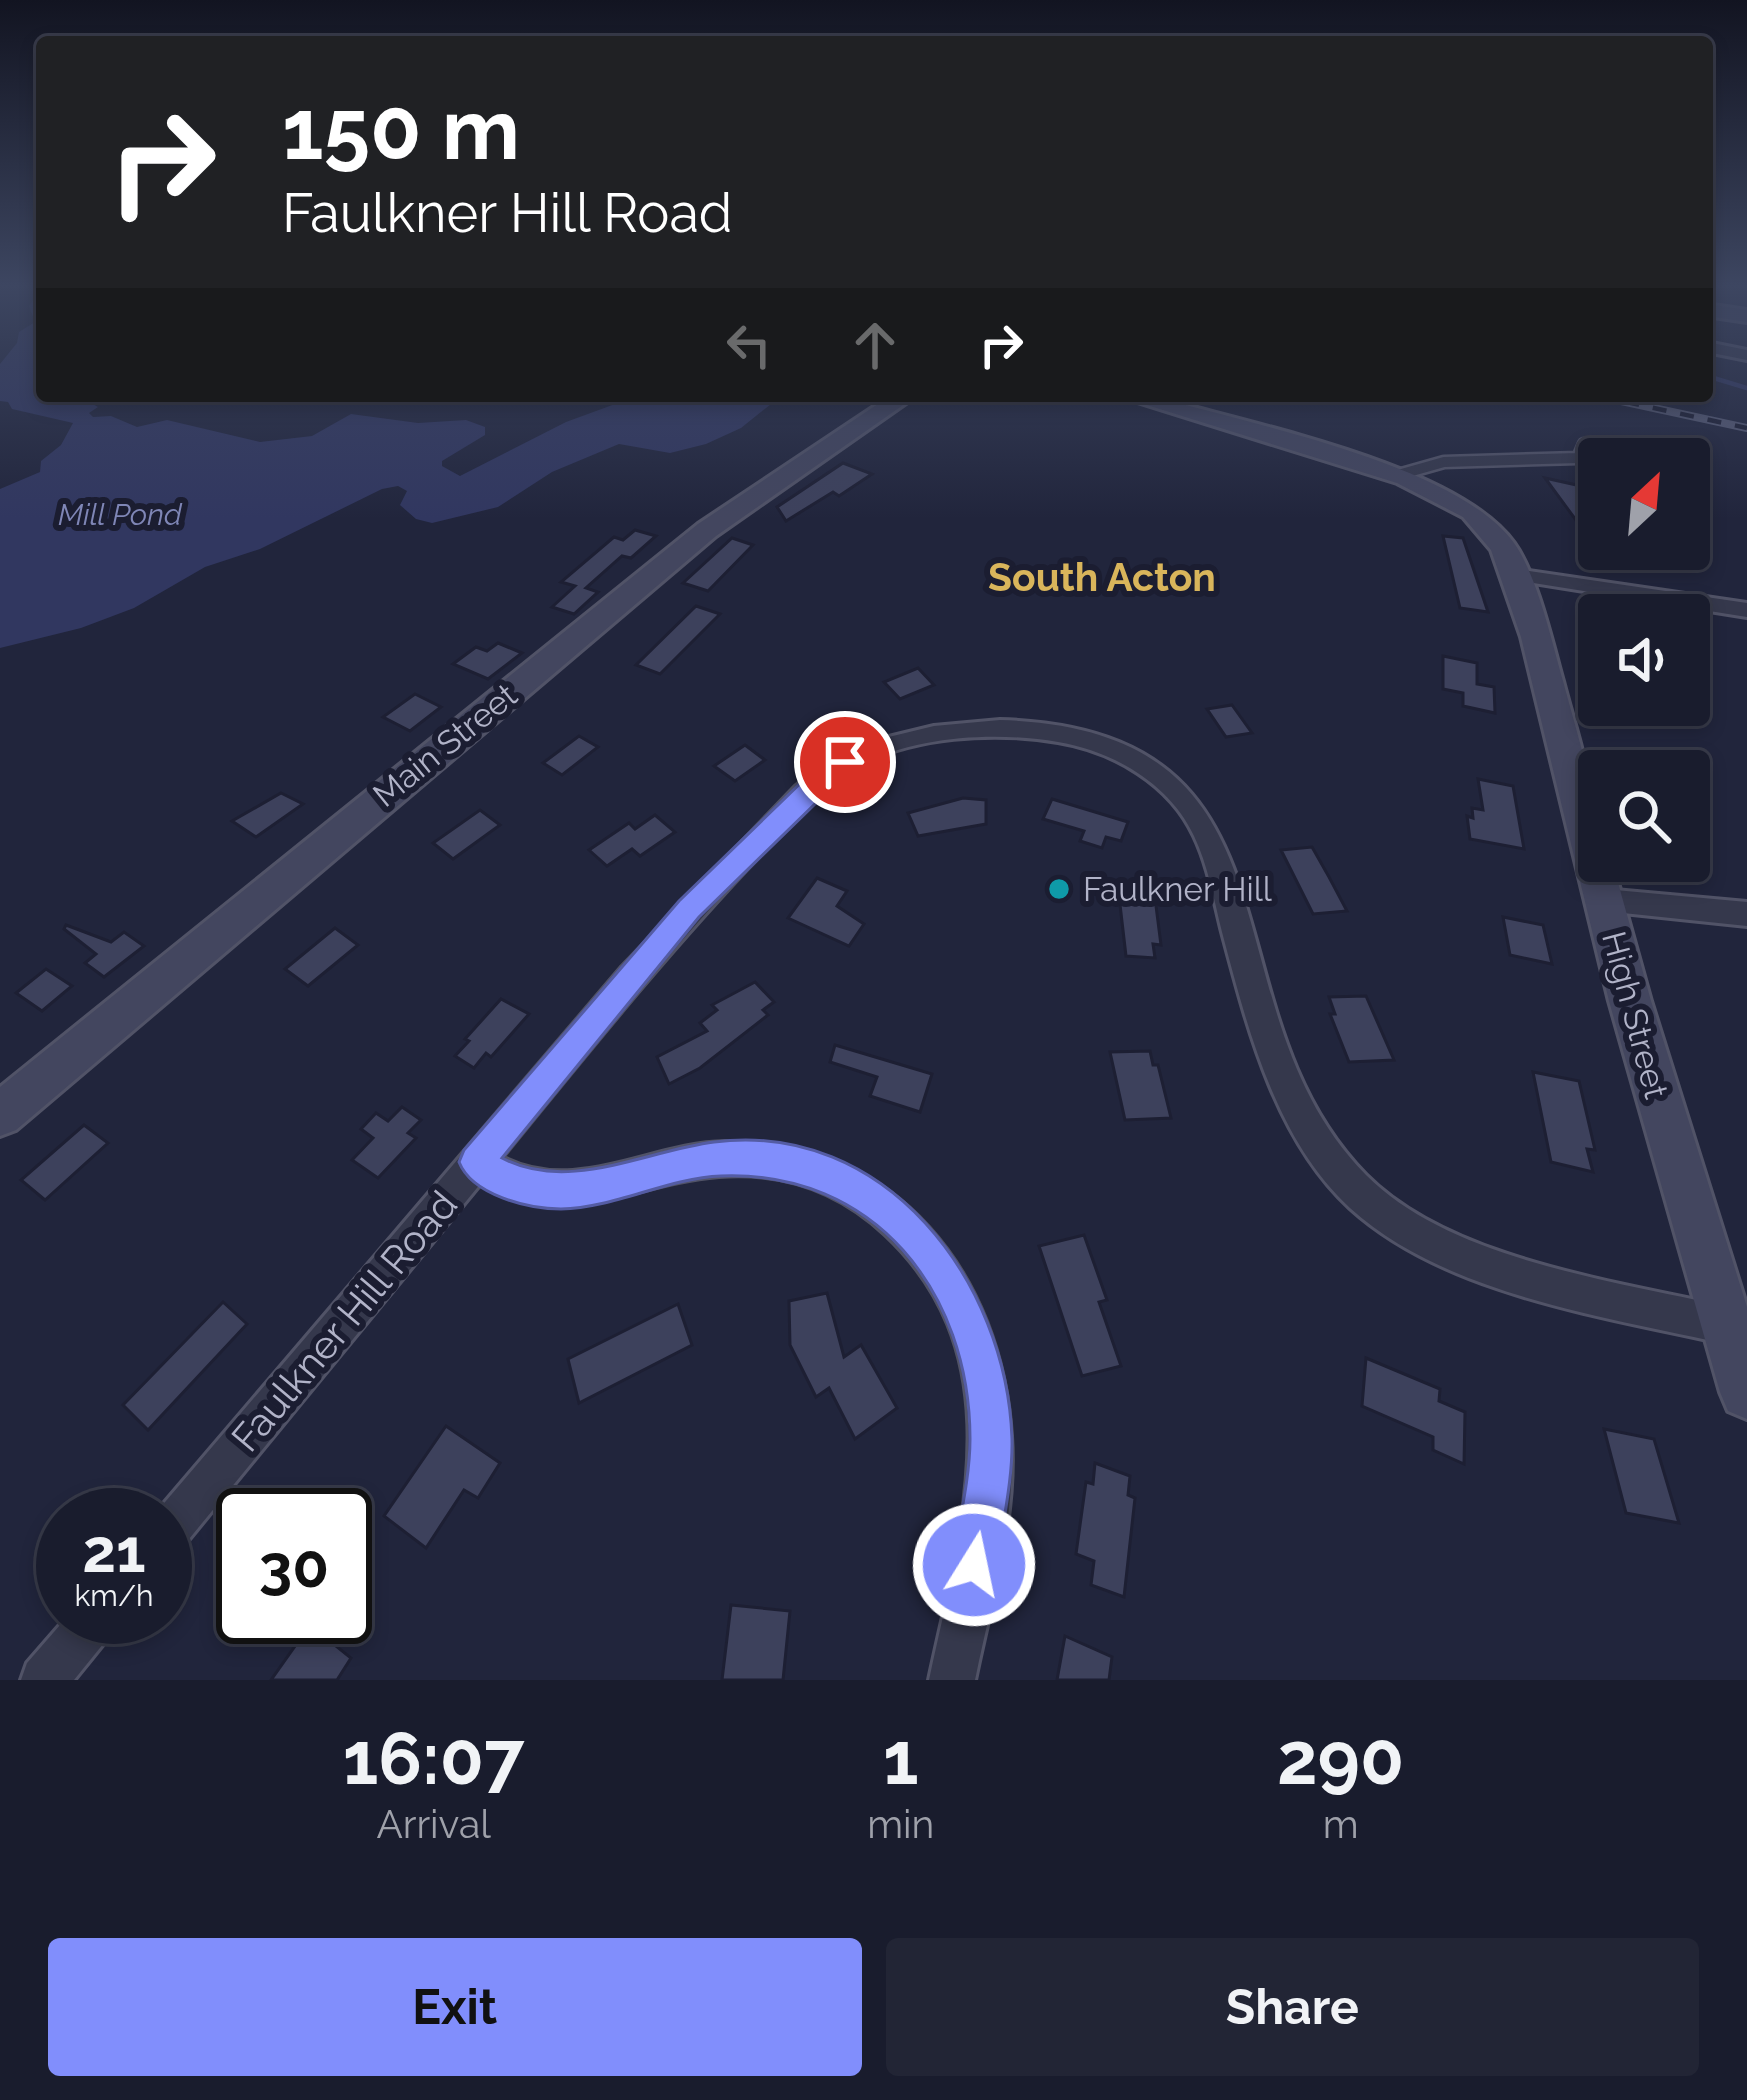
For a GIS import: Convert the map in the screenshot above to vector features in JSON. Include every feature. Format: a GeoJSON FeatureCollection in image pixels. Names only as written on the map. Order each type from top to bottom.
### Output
{"type":"FeatureCollection","features":[{"type":"Feature","properties":{"kind":"street","name":"Main Street"},"geometry":{"type":"LineString","coordinates":[[0,1114],[706,530],[896,402]]}},
{"type":"Feature","properties":{"kind":"street","name":"High Street"},"geometry":{"type":"LineString","coordinates":[[1177,402],[1398,475],[1472,512],[1504,548],[1604,900],[1737,1328],[1747,1393]]}},
{"type":"Feature","properties":{"kind":"street"},"geometry":{"type":"LineString","coordinates":[[1515,575],[1747,610]]}},
{"type":"Feature","properties":{"kind":"street","name":"Faulkner Hill Road"},"geometry":{"type":"LineString","coordinates":[[192,1502],[689,909],[819,781],[845,762],[899,742],[988,730],[1055,732],[1131,756],[1184,795],[1203,820],[1277,1059],[1293,1094],[1328,1156],[1377,1208],[1477,1265],[1737,1328]]}},
{"type":"Feature","properties":{"kind":"street"},"geometry":{"type":"LineString","coordinates":[[1604,900],[1747,914]]}},
{"type":"Feature","properties":{"kind":"street","name":"Faulkner Hill Road"},"geometry":{"type":"LineString","coordinates":[[476,1162],[524,1189],[565,1191],[717,1159],[778,1160],[808,1166],[864,1192],[914,1233],[953,1288],[969,1322],[989,1419],[989,1483],[952,1680]]}},
{"type":"Feature","properties":{"kind":"street"},"geometry":{"type":"LineString","coordinates":[[44,1680],[74,1644]]}},
{"type":"Feature","properties":{"kind":"lane"},"geometry":{"type":"LineString","coordinates":[[1398,475],[1444,462],[1578,456]]}},
{"type":"Feature","properties":{"kind":"water","name":"Mill Pond"},"geometry":{"type":"Polygon","coordinates":[[[36,362],[36,402],[89,402],[98,407],[89,413],[93,417],[111,416],[137,427],[167,420],[260,442],[312,436],[351,414],[418,423],[466,420],[485,427],[485,435],[442,461],[442,466],[460,476],[566,422],[621,402],[774,402],[741,428],[706,444],[670,453],[619,444],[552,472],[498,507],[432,523],[416,519],[400,505],[407,491],[398,486],[382,489],[260,549],[205,567],[134,608],[81,628],[0,648],[0,489],[40,472],[41,461],[61,445],[73,423],[12,409],[8,402],[0,401],[0,364],[36,362]]]}},
{"type":"Feature","properties":{"kind":"building"},"geometry":{"type":"Polygon","coordinates":[[[843,463],[872,474],[786,521],[777,507],[843,463]]]}},
{"type":"Feature","properties":{"kind":"building"},"geometry":{"type":"Polygon","coordinates":[[[1545,478],[1578,485],[1578,523],[1545,478]]]}},
{"type":"Feature","properties":{"kind":"building"},"geometry":{"type":"Polygon","coordinates":[[[635,530],[656,536],[631,558],[622,556],[586,588],[598,592],[574,614],[552,607],[575,586],[561,582],[614,537],[623,540],[635,530]]]}},
{"type":"Feature","properties":{"kind":"building"},"geometry":{"type":"Polygon","coordinates":[[[1443,536],[1463,538],[1488,612],[1460,608],[1443,536]]]}},
{"type":"Feature","properties":{"kind":"building"},"geometry":{"type":"Polygon","coordinates":[[[732,538],[753,545],[708,591],[683,583],[732,538]]]}},
{"type":"Feature","properties":{"kind":"building"},"geometry":{"type":"Polygon","coordinates":[[[696,606],[720,614],[660,674],[636,665],[696,606]]]}},
{"type":"Feature","properties":{"kind":"building"},"geometry":{"type":"Polygon","coordinates":[[[498,643],[522,653],[488,679],[453,664],[476,647],[487,651],[498,643]]]}},
{"type":"Feature","properties":{"kind":"building"},"geometry":{"type":"Polygon","coordinates":[[[1443,656],[1477,663],[1477,684],[1494,687],[1495,713],[1463,706],[1463,693],[1443,689],[1443,656]]]}},
{"type":"Feature","properties":{"kind":"building"},"geometry":{"type":"Polygon","coordinates":[[[918,668],[934,685],[900,699],[884,682],[918,668]]]}},
{"type":"Feature","properties":{"kind":"building"},"geometry":{"type":"Polygon","coordinates":[[[415,694],[441,707],[410,731],[383,717],[415,694]]]}},
{"type":"Feature","properties":{"kind":"building"},"geometry":{"type":"Polygon","coordinates":[[[1232,705],[1252,733],[1226,737],[1207,709],[1232,705]]]}},
{"type":"Feature","properties":{"kind":"building"},"geometry":{"type":"Polygon","coordinates":[[[579,736],[598,747],[562,775],[543,763],[579,736]]]}},
{"type":"Feature","properties":{"kind":"building"},"geometry":{"type":"Polygon","coordinates":[[[745,745],[765,760],[735,781],[714,766],[745,745]]]}},
{"type":"Feature","properties":{"kind":"building"},"geometry":{"type":"Polygon","coordinates":[[[1478,779],[1513,786],[1524,849],[1470,839],[1467,816],[1473,818],[1472,808],[1483,810],[1478,779]]]}},
{"type":"Feature","properties":{"kind":"building"},"geometry":{"type":"Polygon","coordinates":[[[281,793],[303,804],[256,837],[232,821],[281,793]]]}},
{"type":"Feature","properties":{"kind":"building"},"geometry":{"type":"Polygon","coordinates":[[[963,798],[986,800],[986,824],[918,836],[908,813],[963,798]]]}},
{"type":"Feature","properties":{"kind":"building"},"geometry":{"type":"Polygon","coordinates":[[[1052,799],[1128,822],[1121,841],[1106,837],[1102,848],[1080,841],[1084,831],[1043,819],[1052,799]]]}},
{"type":"Feature","properties":{"kind":"building"},"geometry":{"type":"Polygon","coordinates":[[[480,810],[500,825],[453,859],[433,843],[480,810]]]}},
{"type":"Feature","properties":{"kind":"building"},"geometry":{"type":"Polygon","coordinates":[[[655,815],[675,832],[640,856],[632,849],[607,866],[589,850],[629,823],[635,829],[655,815]]]}},
{"type":"Feature","properties":{"kind":"building"},"geometry":{"type":"Polygon","coordinates":[[[1312,847],[1347,911],[1313,914],[1281,850],[1312,847]]]}},
{"type":"Feature","properties":{"kind":"building"},"geometry":{"type":"Polygon","coordinates":[[[817,878],[847,891],[837,906],[864,924],[849,946],[788,918],[817,878]]]}},
{"type":"Feature","properties":{"kind":"building"},"geometry":{"type":"Polygon","coordinates":[[[1119,896],[1155,898],[1161,945],[1153,944],[1155,958],[1126,956],[1119,896]]]}},
{"type":"Feature","properties":{"kind":"building"},"geometry":{"type":"Polygon","coordinates":[[[1503,917],[1543,925],[1552,964],[1510,955],[1503,917]]]}},
{"type":"Feature","properties":{"kind":"building"},"geometry":{"type":"Polygon","coordinates":[[[66,925],[111,942],[124,932],[144,946],[104,977],[85,963],[96,954],[64,929],[66,925]]]}},
{"type":"Feature","properties":{"kind":"building"},"geometry":{"type":"Polygon","coordinates":[[[335,928],[358,945],[308,986],[285,969],[335,928]]]}},
{"type":"Feature","properties":{"kind":"building"},"geometry":{"type":"Polygon","coordinates":[[[46,969],[72,986],[42,1011],[16,993],[46,969]]]}},
{"type":"Feature","properties":{"kind":"building"},"geometry":{"type":"Polygon","coordinates":[[[755,982],[774,1002],[763,1010],[768,1015],[700,1068],[669,1084],[657,1057],[707,1031],[700,1023],[717,1010],[712,1005],[755,982]]]}},
{"type":"Feature","properties":{"kind":"building"},"geometry":{"type":"Polygon","coordinates":[[[1366,996],[1394,1060],[1349,1062],[1330,1014],[1335,1014],[1329,997],[1366,996]]]}},
{"type":"Feature","properties":{"kind":"building"},"geometry":{"type":"Polygon","coordinates":[[[501,999],[529,1014],[491,1057],[486,1053],[474,1068],[455,1056],[501,999]]]}},
{"type":"Feature","properties":{"kind":"building"},"geometry":{"type":"Polygon","coordinates":[[[835,1045],[932,1074],[920,1112],[870,1096],[877,1077],[830,1062],[835,1045]]]}},
{"type":"Feature","properties":{"kind":"building"},"geometry":{"type":"Polygon","coordinates":[[[1150,1051],[1171,1118],[1125,1120],[1110,1052],[1150,1051]]]}},
{"type":"Feature","properties":{"kind":"building"},"geometry":{"type":"Polygon","coordinates":[[[1533,1072],[1579,1081],[1595,1150],[1587,1149],[1593,1172],[1551,1162],[1533,1072]]]}},
{"type":"Feature","properties":{"kind":"building"},"geometry":{"type":"Polygon","coordinates":[[[402,1107],[421,1120],[408,1133],[416,1138],[378,1178],[352,1160],[373,1138],[361,1129],[376,1113],[388,1121],[402,1107]]]}},
{"type":"Feature","properties":{"kind":"building"},"geometry":{"type":"Polygon","coordinates":[[[84,1125],[108,1143],[45,1200],[21,1180],[84,1125]]]}},
{"type":"Feature","properties":{"kind":"building"},"geometry":{"type":"Polygon","coordinates":[[[1084,1235],[1107,1300],[1099,1302],[1121,1366],[1082,1376],[1039,1246],[1084,1235]]]}},
{"type":"Feature","properties":{"kind":"building"},"geometry":{"type":"Polygon","coordinates":[[[827,1293],[844,1357],[861,1345],[897,1408],[855,1439],[829,1388],[816,1397],[790,1345],[789,1301],[827,1293]]]}},
{"type":"Feature","properties":{"kind":"building"},"geometry":{"type":"Polygon","coordinates":[[[223,1302],[247,1324],[148,1430],[123,1405],[223,1302]]]}},
{"type":"Feature","properties":{"kind":"building"},"geometry":{"type":"Polygon","coordinates":[[[678,1304],[692,1345],[579,1403],[568,1359],[678,1304]]]}},
{"type":"Feature","properties":{"kind":"building"},"geometry":{"type":"Polygon","coordinates":[[[1366,1358],[1440,1389],[1439,1401],[1465,1412],[1464,1464],[1433,1450],[1433,1437],[1362,1406],[1366,1358]]]}},
{"type":"Feature","properties":{"kind":"building"},"geometry":{"type":"Polygon","coordinates":[[[446,1426],[500,1463],[478,1498],[464,1490],[426,1548],[384,1516],[446,1426]]]}},
{"type":"Feature","properties":{"kind":"building"},"geometry":{"type":"Polygon","coordinates":[[[1604,1429],[1654,1439],[1679,1523],[1626,1513],[1604,1429]]]}},
{"type":"Feature","properties":{"kind":"building"},"geometry":{"type":"Polygon","coordinates":[[[1095,1463],[1130,1476],[1128,1495],[1135,1498],[1124,1597],[1091,1585],[1094,1561],[1076,1554],[1086,1482],[1093,1484],[1095,1463]]]}},
{"type":"Feature","properties":{"kind":"building"},"geometry":{"type":"Polygon","coordinates":[[[731,1605],[790,1611],[783,1680],[722,1680],[731,1605]]]}},
{"type":"Feature","properties":{"kind":"building"},"geometry":{"type":"Polygon","coordinates":[[[1065,1636],[1112,1657],[1109,1680],[1057,1680],[1065,1636]]]}},
{"type":"Feature","properties":{"kind":"building"},"geometry":{"type":"Polygon","coordinates":[[[297,1644],[334,1644],[351,1658],[337,1680],[271,1680],[297,1644]]]}},
{"type":"Feature","properties":{"kind":"waterway"},"geometry":{"type":"LineString","coordinates":[[1713,378],[1747,388]]}},
{"type":"Feature","properties":{"kind":"railway"},"geometry":{"type":"LineString","coordinates":[[1626,402],[1747,428]]}},
{"type":"Feature","properties":{"kind":"place","name":"Faulkner Hill"},"geometry":{"type":"Point","coordinates":[1059,889]}},
{"type":"Feature","properties":{"kind":"district","name":"South Acton"},"geometry":{"type":"Point","coordinates":[1102,577]}},
{"type":"Feature","properties":{"kind":"route"},"geometry":{"type":"LineString","coordinates":[[845,762],[819,781],[689,909],[476,1162],[524,1189],[565,1191],[717,1159],[778,1160],[837,1177],[890,1210],[935,1259],[953,1288],[980,1358],[991,1440],[989,1483],[974,1565]]}}]}
